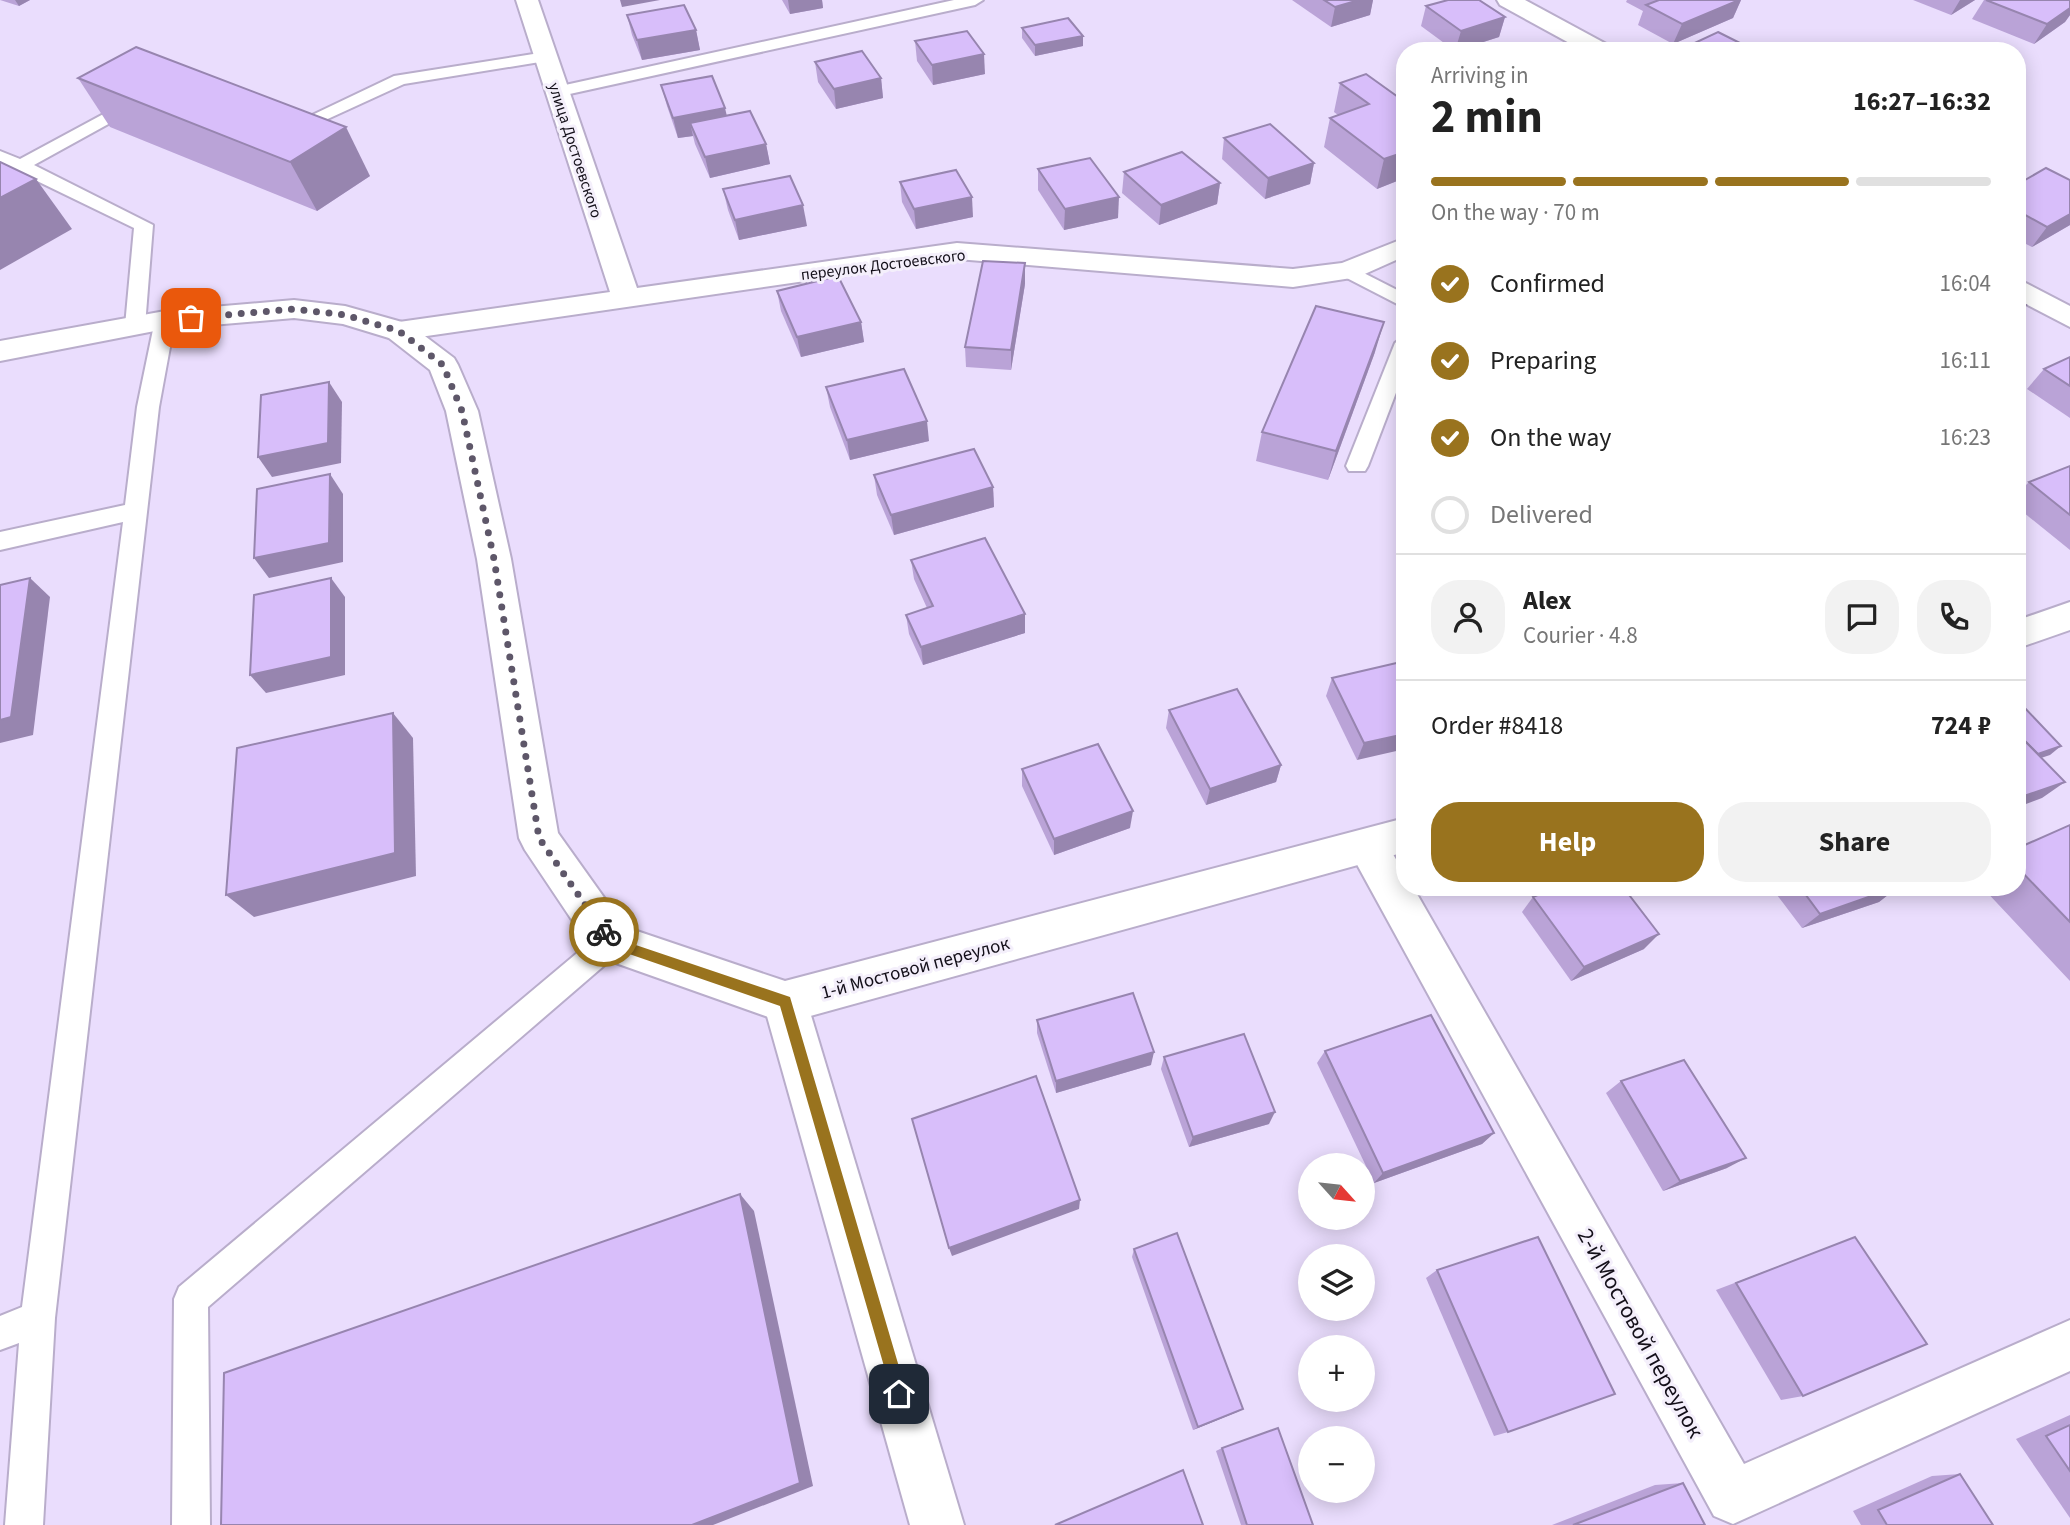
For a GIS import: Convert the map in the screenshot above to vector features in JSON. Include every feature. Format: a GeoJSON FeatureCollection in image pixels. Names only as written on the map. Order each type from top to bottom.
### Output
{"type":"FeatureCollection","features":[{"type":"Feature","properties":{"kind":"street","name":"улица Достоевского"},"geometry":{"type":"LineString","coordinates":[[527,0],[627,300]]}},
{"type":"Feature","properties":{"kind":"street"},"geometry":{"type":"LineString","coordinates":[[1508,0],[1585,42]]}},
{"type":"Feature","properties":{"kind":"street","name":"переулок Достоевского"},"geometry":{"type":"LineString","coordinates":[[399,331],[957,251],[1293,278],[1348,271],[1396,250]]}},
{"type":"Feature","properties":{"kind":"street"},"geometry":{"type":"LineString","coordinates":[[2026,293],[2070,318]]}},
{"type":"Feature","properties":{"kind":"street"},"geometry":{"type":"LineString","coordinates":[[0,351],[150,323],[294,309],[345,315],[399,331],[443,365],[462,411],[494,559],[539,838],[611,942],[785,1002],[937,1525]]}},
{"type":"Feature","properties":{"kind":"street"},"geometry":{"type":"LineString","coordinates":[[2026,631],[2070,616]]}},
{"type":"Feature","properties":{"kind":"street","name":"1-й Мостовой переулок"},"geometry":{"type":"LineString","coordinates":[[785,1002],[1387,841]]}},
{"type":"Feature","properties":{"kind":"street","name":"2-й Мостовой переулок"},"geometry":{"type":"LineString","coordinates":[[1387,841],[1396,858]]}},
{"type":"Feature","properties":{"kind":"street","name":"2-й Мостовой переулок"},"geometry":{"type":"LineString","coordinates":[[1416,896],[1733,1497],[2070,1345]]}},
{"type":"Feature","properties":{"kind":"lane"},"geometry":{"type":"LineString","coordinates":[[556,92],[975,0]]}},
{"type":"Feature","properties":{"kind":"lane"},"geometry":{"type":"LineString","coordinates":[[271,108],[308,124],[400,80],[546,57]]}},
{"type":"Feature","properties":{"kind":"lane"},"geometry":{"type":"LineString","coordinates":[[20,166],[147,95]]}},
{"type":"Feature","properties":{"kind":"lane"},"geometry":{"type":"LineString","coordinates":[[0,156],[144,225],[150,323],[148,407],[38,1318],[24,1525]]}},
{"type":"Feature","properties":{"kind":"lane"},"geometry":{"type":"LineString","coordinates":[[1348,271],[1396,297]]}},
{"type":"Feature","properties":{"kind":"lane"},"geometry":{"type":"LineString","coordinates":[[1357,466],[1396,366]]}},
{"type":"Feature","properties":{"kind":"lane"},"geometry":{"type":"LineString","coordinates":[[0,541],[135,511]]}},
{"type":"Feature","properties":{"kind":"lane"},"geometry":{"type":"LineString","coordinates":[[191,1525],[191,1299],[611,942]]}},
{"type":"Feature","properties":{"kind":"lane"},"geometry":{"type":"LineString","coordinates":[[0,1332],[38,1318]]}},
{"type":"Feature","properties":{"kind":"building"},"geometry":{"type":"Polygon","coordinates":[[[1324,0],[1359,0],[1335,7],[1324,0]]]}},
{"type":"Feature","properties":{"kind":"building"},"geometry":{"type":"Polygon","coordinates":[[[1448,0],[1479,0],[1505,17],[1461,31],[1426,6],[1448,0]]]}},
{"type":"Feature","properties":{"kind":"building"},"geometry":{"type":"Polygon","coordinates":[[[1659,0],[1739,0],[1682,24],[1646,5],[1659,0]]]}},
{"type":"Feature","properties":{"kind":"building"},"geometry":{"type":"Polygon","coordinates":[[[1986,0],[2070,0],[2070,8],[2047,24],[1986,0]]]}},
{"type":"Feature","properties":{"kind":"building"},"geometry":{"type":"Polygon","coordinates":[[[684,5],[696,30],[637,40],[627,15],[684,5]]]}},
{"type":"Feature","properties":{"kind":"building"},"geometry":{"type":"Polygon","coordinates":[[[1068,18],[1083,36],[1035,45],[1022,28],[1068,18]]]}},
{"type":"Feature","properties":{"kind":"building"},"geometry":{"type":"Polygon","coordinates":[[[967,31],[984,54],[932,65],[915,41],[967,31]]]}},
{"type":"Feature","properties":{"kind":"building"},"geometry":{"type":"Polygon","coordinates":[[[1718,32],[1738,42],[1697,42],[1718,32]]]}},
{"type":"Feature","properties":{"kind":"building"},"geometry":{"type":"Polygon","coordinates":[[[136,47],[346,127],[290,162],[78,78],[136,47]]]}},
{"type":"Feature","properties":{"kind":"building"},"geometry":{"type":"Polygon","coordinates":[[[862,51],[881,78],[834,89],[815,62],[862,51]]]}},
{"type":"Feature","properties":{"kind":"building"},"geometry":{"type":"Polygon","coordinates":[[[1366,74],[1396,96],[1396,155],[1384,159],[1330,118],[1369,104],[1340,83],[1366,74]]]}},
{"type":"Feature","properties":{"kind":"building"},"geometry":{"type":"Polygon","coordinates":[[[712,76],[725,108],[673,118],[661,85],[712,76]]]}},
{"type":"Feature","properties":{"kind":"building"},"geometry":{"type":"Polygon","coordinates":[[[750,111],[766,144],[705,157],[690,123],[750,111]]]}},
{"type":"Feature","properties":{"kind":"building"},"geometry":{"type":"Polygon","coordinates":[[[1270,124],[1314,163],[1268,178],[1224,138],[1270,124]]]}},
{"type":"Feature","properties":{"kind":"building"},"geometry":{"type":"Polygon","coordinates":[[[1182,152],[1220,183],[1161,205],[1124,172],[1182,152]]]}},
{"type":"Feature","properties":{"kind":"building"},"geometry":{"type":"Polygon","coordinates":[[[1090,158],[1119,197],[1065,209],[1038,169],[1090,158]]]}},
{"type":"Feature","properties":{"kind":"building"},"geometry":{"type":"Polygon","coordinates":[[[0,162],[36,179],[0,198],[0,162]]]}},
{"type":"Feature","properties":{"kind":"building"},"geometry":{"type":"Polygon","coordinates":[[[2046,168],[2070,180],[2070,214],[2047,227],[2026,215],[2026,179],[2046,168]]]}},
{"type":"Feature","properties":{"kind":"building"},"geometry":{"type":"Polygon","coordinates":[[[956,170],[972,197],[914,209],[900,182],[956,170]]]}},
{"type":"Feature","properties":{"kind":"building"},"geometry":{"type":"Polygon","coordinates":[[[790,176],[803,205],[735,220],[723,189],[790,176]]]}},
{"type":"Feature","properties":{"kind":"building"},"geometry":{"type":"Polygon","coordinates":[[[983,261],[1025,263],[1011,350],[965,347],[983,261]]]}},
{"type":"Feature","properties":{"kind":"building"},"geometry":{"type":"Polygon","coordinates":[[[838,276],[861,322],[797,337],[777,291],[838,276]]]}},
{"type":"Feature","properties":{"kind":"building"},"geometry":{"type":"Polygon","coordinates":[[[1316,306],[1384,322],[1336,451],[1262,432],[1316,306]]]}},
{"type":"Feature","properties":{"kind":"building"},"geometry":{"type":"Polygon","coordinates":[[[2070,357],[2070,386],[2044,369],[2070,357]]]}},
{"type":"Feature","properties":{"kind":"building"},"geometry":{"type":"Polygon","coordinates":[[[904,369],[927,421],[847,440],[826,387],[904,369]]]}},
{"type":"Feature","properties":{"kind":"building"},"geometry":{"type":"Polygon","coordinates":[[[329,382],[328,443],[258,457],[261,395],[329,382]]]}},
{"type":"Feature","properties":{"kind":"building"},"geometry":{"type":"Polygon","coordinates":[[[974,449],[993,487],[891,515],[874,475],[974,449]]]}},
{"type":"Feature","properties":{"kind":"building"},"geometry":{"type":"Polygon","coordinates":[[[2070,466],[2070,515],[2029,482],[2070,466]]]}},
{"type":"Feature","properties":{"kind":"building"},"geometry":{"type":"Polygon","coordinates":[[[330,474],[329,543],[254,558],[257,489],[330,474]]]}},
{"type":"Feature","properties":{"kind":"building"},"geometry":{"type":"Polygon","coordinates":[[[985,538],[1025,614],[921,647],[906,615],[933,606],[911,560],[985,538]]]}},
{"type":"Feature","properties":{"kind":"building"},"geometry":{"type":"Polygon","coordinates":[[[30,578],[11,717],[0,720],[0,585],[30,578]]]}},
{"type":"Feature","properties":{"kind":"building"},"geometry":{"type":"Polygon","coordinates":[[[331,578],[331,657],[250,675],[254,595],[331,578]]]}},
{"type":"Feature","properties":{"kind":"building"},"geometry":{"type":"Polygon","coordinates":[[[1396,663],[1396,736],[1364,743],[1332,678],[1396,663]]]}},
{"type":"Feature","properties":{"kind":"building"},"geometry":{"type":"Polygon","coordinates":[[[1237,689],[1281,765],[1210,789],[1169,710],[1237,689]]]}},
{"type":"Feature","properties":{"kind":"building"},"geometry":{"type":"Polygon","coordinates":[[[2026,709],[2061,746],[2038,754],[2026,742],[2026,709]]]}},
{"type":"Feature","properties":{"kind":"building"},"geometry":{"type":"Polygon","coordinates":[[[393,713],[395,853],[226,895],[237,748],[393,713]]]}},
{"type":"Feature","properties":{"kind":"building"},"geometry":{"type":"Polygon","coordinates":[[[2026,742],[2065,782],[2026,795],[2026,742]]]}},
{"type":"Feature","properties":{"kind":"building"},"geometry":{"type":"Polygon","coordinates":[[[1098,744],[1133,811],[1054,839],[1022,769],[1098,744]]]}},
{"type":"Feature","properties":{"kind":"building"},"geometry":{"type":"Polygon","coordinates":[[[2070,825],[2070,922],[2026,876],[2026,844],[2070,825]]]}},
{"type":"Feature","properties":{"kind":"building"},"geometry":{"type":"Polygon","coordinates":[[[1630,896],[1659,934],[1584,967],[1533,897],[1630,896]]]}},
{"type":"Feature","properties":{"kind":"building"},"geometry":{"type":"Polygon","coordinates":[[[1807,896],[1871,896],[1820,914],[1807,896]]]}},
{"type":"Feature","properties":{"kind":"building"},"geometry":{"type":"Polygon","coordinates":[[[1133,993],[1154,1052],[1056,1081],[1037,1020],[1133,993]]]}},
{"type":"Feature","properties":{"kind":"building"},"geometry":{"type":"Polygon","coordinates":[[[1431,1015],[1494,1133],[1383,1173],[1376,1153],[1373,1153],[1325,1051],[1431,1015]]]}},
{"type":"Feature","properties":{"kind":"building"},"geometry":{"type":"Polygon","coordinates":[[[1244,1034],[1275,1112],[1193,1137],[1164,1057],[1244,1034]]]}},
{"type":"Feature","properties":{"kind":"building"},"geometry":{"type":"Polygon","coordinates":[[[1684,1060],[1746,1158],[1680,1181],[1621,1081],[1684,1060]]]}},
{"type":"Feature","properties":{"kind":"building"},"geometry":{"type":"Polygon","coordinates":[[[1036,1076],[1080,1200],[949,1248],[912,1119],[1036,1076]]]}},
{"type":"Feature","properties":{"kind":"building"},"geometry":{"type":"Polygon","coordinates":[[[740,1194],[800,1483],[692,1525],[221,1525],[224,1373],[740,1194]]]}},
{"type":"Feature","properties":{"kind":"building"},"geometry":{"type":"Polygon","coordinates":[[[1177,1233],[1243,1409],[1198,1427],[1134,1249],[1177,1233]]]}},
{"type":"Feature","properties":{"kind":"building"},"geometry":{"type":"Polygon","coordinates":[[[1538,1237],[1615,1394],[1508,1432],[1437,1270],[1538,1237]]]}},
{"type":"Feature","properties":{"kind":"building"},"geometry":{"type":"Polygon","coordinates":[[[1855,1237],[1927,1344],[1803,1396],[1736,1283],[1855,1237]]]}},
{"type":"Feature","properties":{"kind":"building"},"geometry":{"type":"Polygon","coordinates":[[[2070,1425],[2070,1471],[2046,1436],[2070,1425]]]}},
{"type":"Feature","properties":{"kind":"building"},"geometry":{"type":"Polygon","coordinates":[[[1278,1428],[1298,1483],[1298,1503],[1305,1503],[1313,1525],[1247,1525],[1222,1448],[1278,1428]]]}},
{"type":"Feature","properties":{"kind":"building"},"geometry":{"type":"Polygon","coordinates":[[[1183,1470],[1203,1525],[1055,1525],[1183,1470]]]}},
{"type":"Feature","properties":{"kind":"building"},"geometry":{"type":"Polygon","coordinates":[[[1960,1474],[1993,1525],[1887,1525],[1878,1510],[1960,1474]]]}},
{"type":"Feature","properties":{"kind":"building"},"geometry":{"type":"Polygon","coordinates":[[[1683,1483],[1705,1525],[1573,1525],[1683,1483]]]}},
{"type":"Feature","properties":{"kind":"way so far"},"geometry":{"type":"LineString","coordinates":[[191,318],[294,309],[345,315],[399,331],[443,365],[462,411],[494,559],[539,838],[604,932]]}},
{"type":"Feature","properties":{"kind":"route"},"geometry":{"type":"LineString","coordinates":[[604,932],[611,942],[785,1002],[899,1394]]}}]}
